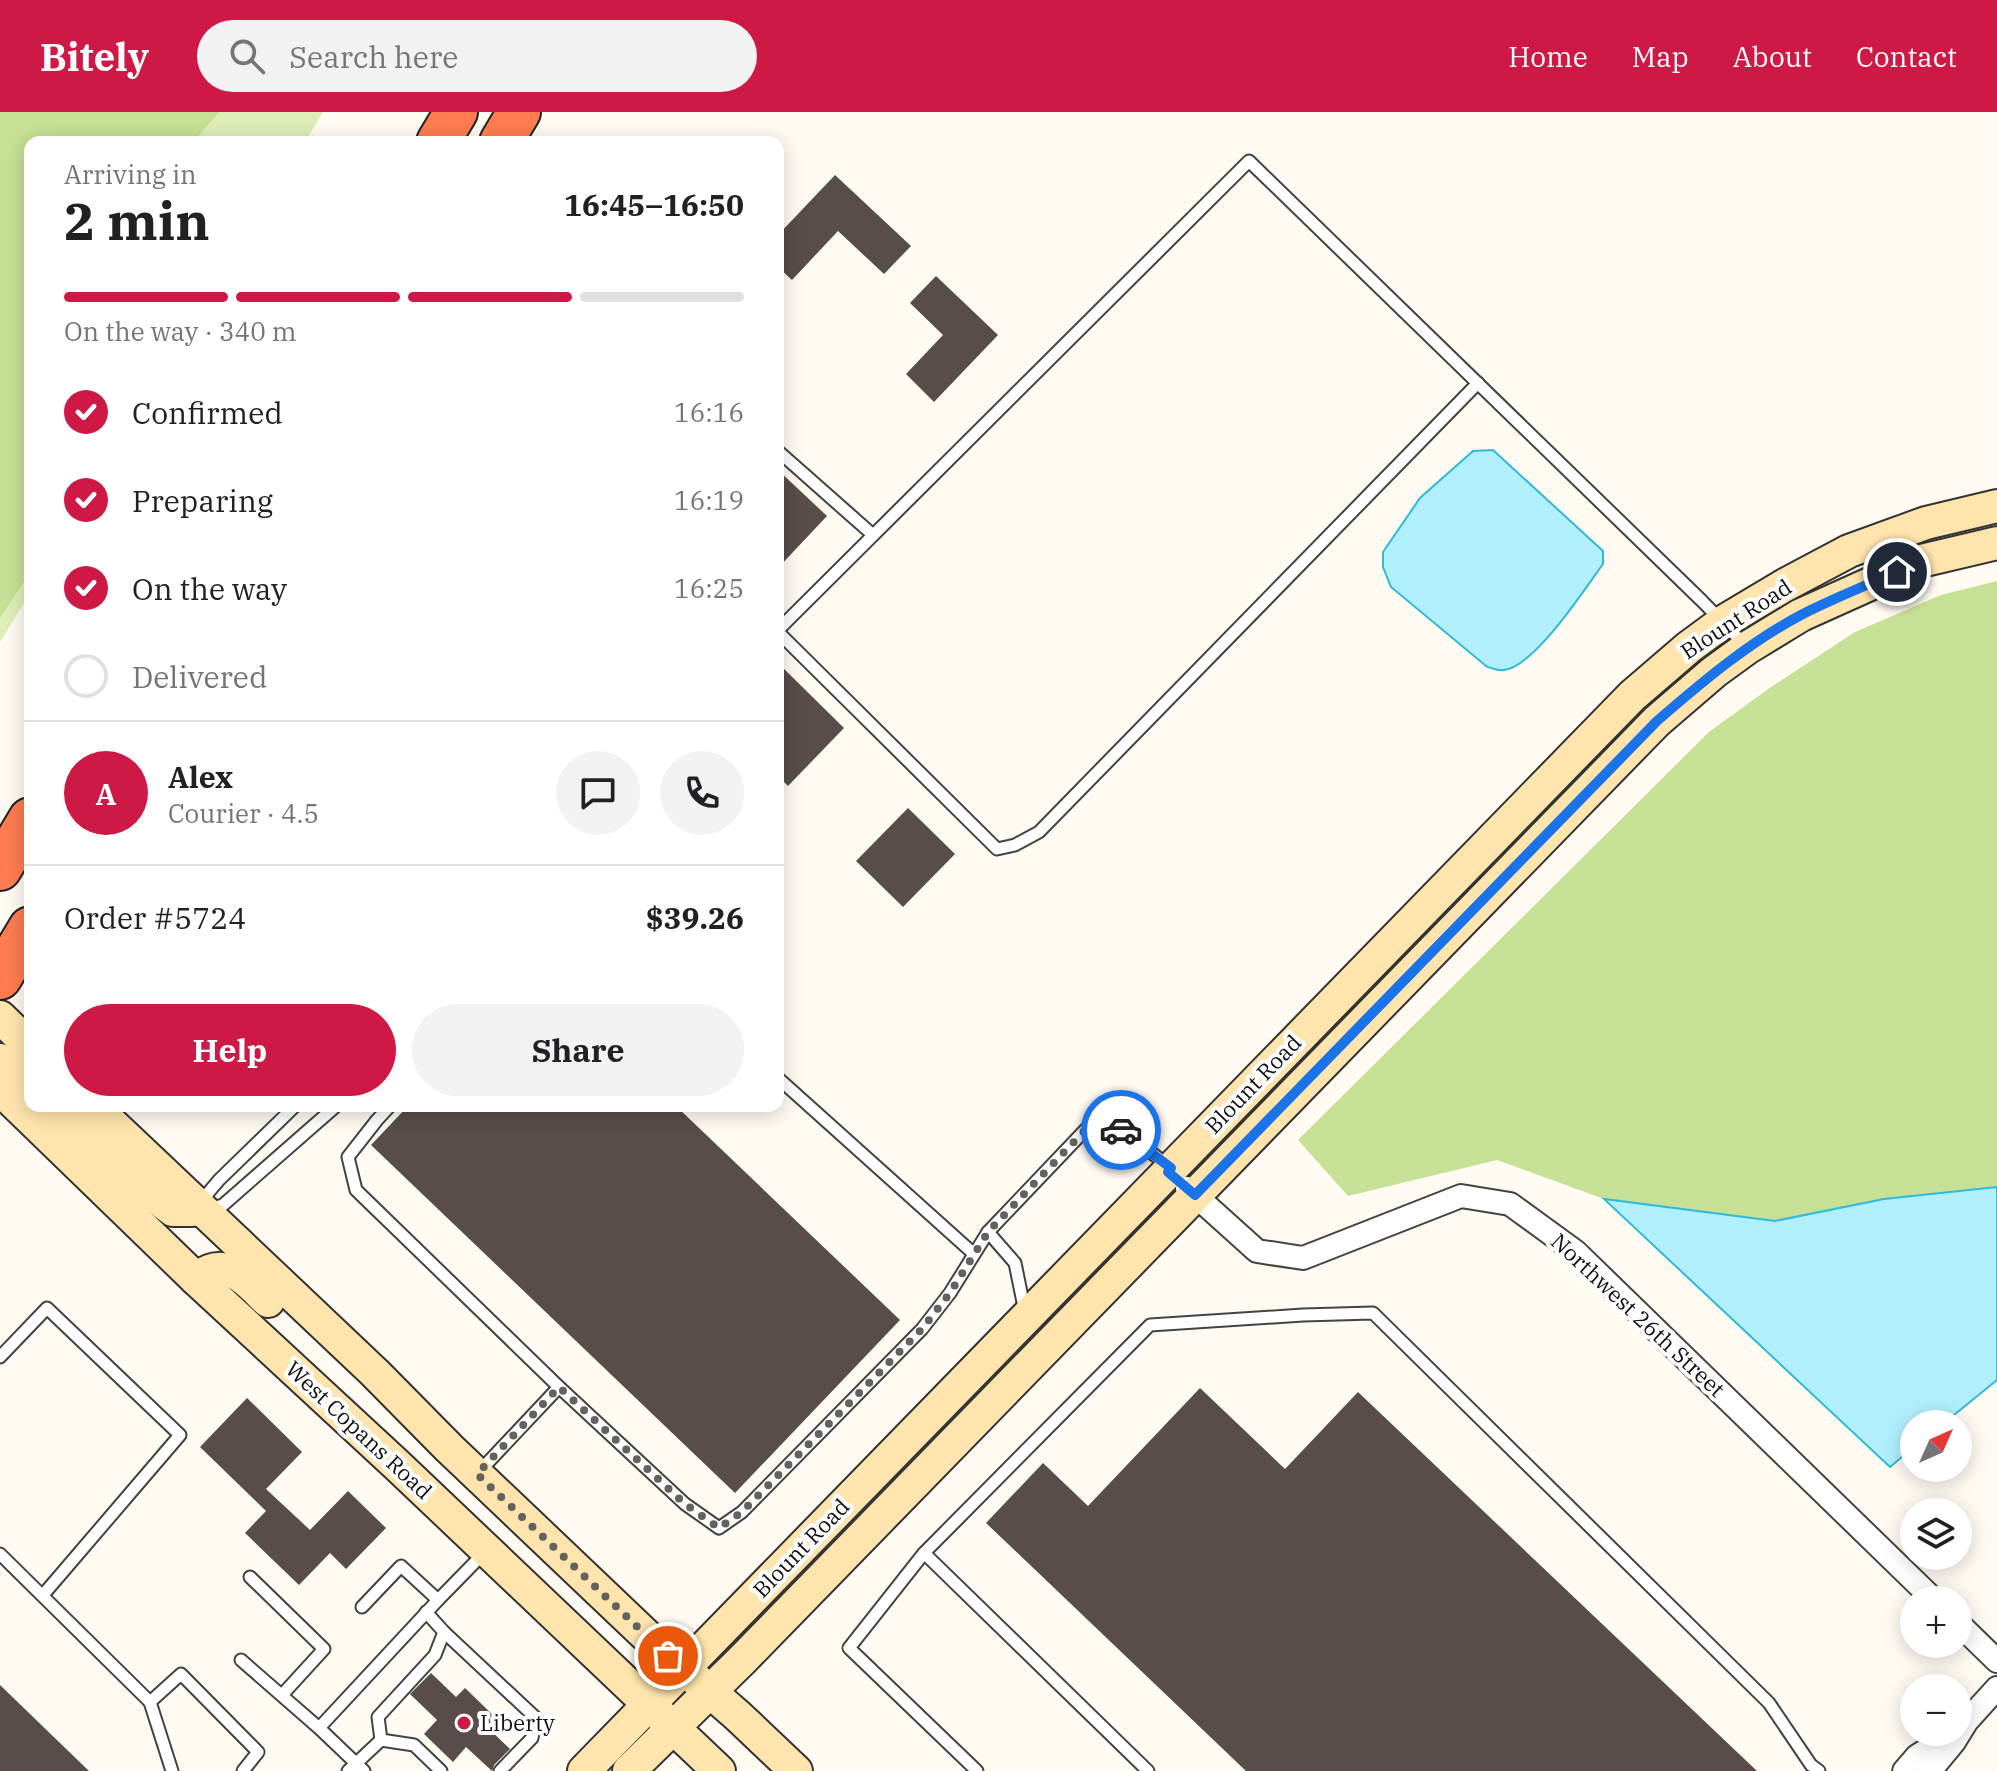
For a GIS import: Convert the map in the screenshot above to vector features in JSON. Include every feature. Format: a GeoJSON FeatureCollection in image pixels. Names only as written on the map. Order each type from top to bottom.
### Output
{"type":"FeatureCollection","features":[{"type":"Feature","properties":{"kind":"highway"},"geometry":{"type":"LineString","coordinates":[[442,136],[456,112]]}},
{"type":"Feature","properties":{"kind":"highway"},"geometry":{"type":"LineString","coordinates":[[505,136],[519,112]]}},
{"type":"Feature","properties":{"kind":"highway"},"geometry":{"type":"LineString","coordinates":[[0,869],[24,829]]}},
{"type":"Feature","properties":{"kind":"street","name":"Blount Road"},"geometry":{"type":"LineString","coordinates":[[584,1771],[1632,696],[1723,622],[1849,551],[1926,523],[1997,506]]}},
{"type":"Feature","properties":{"kind":"street","name":"Blount Road"},"geometry":{"type":"LineString","coordinates":[[629,1771],[710,1692],[1657,721],[1714,672],[1801,615],[1921,561],[1997,543]]}},
{"type":"Feature","properties":{"kind":"street"},"geometry":{"type":"LineString","coordinates":[[0,1017],[24,1040]]}},
{"type":"Feature","properties":{"kind":"street"},"geometry":{"type":"LineString","coordinates":[[0,1060],[24,1082]]}},
{"type":"Feature","properties":{"kind":"street","name":"West Copans Road"},"geometry":{"type":"LineString","coordinates":[[0,1089],[196,1279],[719,1771]]}},
{"type":"Feature","properties":{"kind":"street"},"geometry":{"type":"LineString","coordinates":[[56,1112],[104,1157],[173,1210],[202,1210]]}},
{"type":"Feature","properties":{"kind":"street"},"geometry":{"type":"LineString","coordinates":[[99,1112],[653,1642],[796,1771]]}},
{"type":"Feature","properties":{"kind":"street","name":"Northwest 26th Street"},"geometry":{"type":"LineString","coordinates":[[1170,1170],[1257,1251],[1303,1258],[1461,1196],[1510,1204],[1576,1252],[1920,1586]]}},
{"type":"Feature","properties":{"kind":"street"},"geometry":{"type":"LineString","coordinates":[[196,1279],[219,1269],[237,1272],[321,1350],[375,1373]]}},
{"type":"Feature","properties":{"kind":"street"},"geometry":{"type":"LineString","coordinates":[[1972,1637],[1997,1661]]}},
{"type":"Feature","properties":{"kind":"street"},"geometry":{"type":"LineString","coordinates":[[1972,1716],[1997,1688]]}},
{"type":"Feature","properties":{"kind":"street"},"geometry":{"type":"LineString","coordinates":[[1904,1771],[1917,1756],[1933,1746]]}},
{"type":"Feature","properties":{"kind":"street"},"geometry":{"type":"LineString","coordinates":[[1930,1771],[1951,1746]]}},
{"type":"Feature","properties":{"kind":"lane"},"geometry":{"type":"LineString","coordinates":[[784,625],[1249,161],[1747,648]]}},
{"type":"Feature","properties":{"kind":"lane"},"geometry":{"type":"LineString","coordinates":[[784,637],[997,849],[1015,845],[1039,832],[1478,383]]}},
{"type":"Feature","properties":{"kind":"lane"},"geometry":{"type":"LineString","coordinates":[[784,456],[873,535]]}},
{"type":"Feature","properties":{"kind":"lane"},"geometry":{"type":"LineString","coordinates":[[784,1083],[974,1254]]}},
{"type":"Feature","properties":{"kind":"lane"},"geometry":{"type":"LineString","coordinates":[[202,1210],[208,1193],[219,1180],[289,1112]]}},
{"type":"Feature","properties":{"kind":"lane"},"geometry":{"type":"LineString","coordinates":[[202,1210],[223,1205],[329,1112]]}},
{"type":"Feature","properties":{"kind":"lane"},"geometry":{"type":"LineString","coordinates":[[384,1112],[348,1157],[356,1190],[559,1387],[685,1504],[719,1528],[742,1512],[922,1329],[950,1293],[988,1232],[1088,1127],[1121,1129],[1170,1170]]}},
{"type":"Feature","properties":{"kind":"lane"},"geometry":{"type":"LineString","coordinates":[[988,1232],[1015,1263],[1026,1317]]}},
{"type":"Feature","properties":{"kind":"lane"},"geometry":{"type":"LineString","coordinates":[[0,1357],[47,1308],[180,1435],[43,1595]]}},
{"type":"Feature","properties":{"kind":"lane"},"geometry":{"type":"LineString","coordinates":[[977,1771],[849,1648],[924,1553],[1150,1325],[1373,1313],[1769,1703],[1811,1765],[1819,1771]]}},
{"type":"Feature","properties":{"kind":"lane"},"geometry":{"type":"LineString","coordinates":[[477,1474],[559,1387]]}},
{"type":"Feature","properties":{"kind":"lane"},"geometry":{"type":"LineString","coordinates":[[319,1728],[487,1550]]}},
{"type":"Feature","properties":{"kind":"lane"},"geometry":{"type":"LineString","coordinates":[[924,1553],[1148,1771]]}},
{"type":"Feature","properties":{"kind":"lane"},"geometry":{"type":"LineString","coordinates":[[0,1554],[150,1702],[172,1771]]}},
{"type":"Feature","properties":{"kind":"lane"},"geometry":{"type":"LineString","coordinates":[[362,1607],[401,1566],[438,1600]]}},
{"type":"Feature","properties":{"kind":"lane"},"geometry":{"type":"LineString","coordinates":[[250,1577],[324,1649],[282,1695]]}},
{"type":"Feature","properties":{"kind":"lane"},"geometry":{"type":"LineString","coordinates":[[426,1612],[536,1718],[532,1738],[500,1771]]}},
{"type":"Feature","properties":{"kind":"lane"},"geometry":{"type":"LineString","coordinates":[[241,1660],[319,1728],[356,1768],[381,1740],[378,1717],[435,1655],[444,1632]]}},
{"type":"Feature","properties":{"kind":"lane"},"geometry":{"type":"LineString","coordinates":[[150,1702],[181,1674],[258,1752],[243,1771]]}},
{"type":"Feature","properties":{"kind":"lane"},"geometry":{"type":"LineString","coordinates":[[381,1740],[414,1745],[441,1771]]}},
{"type":"Feature","properties":{"kind":"green space"},"geometry":{"type":"Polygon","coordinates":[[[0,112],[323,112],[309,136],[24,136],[24,603],[0,642],[0,112]]]}},
{"type":"Feature","properties":{"kind":"green space"},"geometry":{"type":"Polygon","coordinates":[[[0,112],[219,112],[198,136],[24,136],[24,581],[0,618],[0,112]]]}},
{"type":"Feature","properties":{"kind":"green space"},"geometry":{"type":"Polygon","coordinates":[[[1997,581],[1997,1187],[1905,1197],[1775,1221],[1604,1199],[1497,1160],[1348,1196],[1298,1140],[1709,732],[1855,632],[1941,595],[1997,581]]]}},
{"type":"Feature","properties":{"kind":"water"},"geometry":{"type":"Polygon","coordinates":[[[1493,450],[1603,551],[1603,564],[1544,642],[1516,665],[1502,670],[1486,666],[1391,587],[1383,567],[1383,552],[1420,498],[1473,451],[1493,450]]]}},
{"type":"Feature","properties":{"kind":"water"},"geometry":{"type":"Polygon","coordinates":[[[1997,1187],[1997,1380],[1960,1410],[1900,1410],[1900,1459],[1890,1467],[1604,1199],[1775,1221],[1884,1199],[1997,1187]]]}},
{"type":"Feature","properties":{"kind":"building"},"geometry":{"type":"Polygon","coordinates":[[[835,175],[911,246],[884,274],[838,231],[792,280],[784,273],[784,229],[835,175]]]}},
{"type":"Feature","properties":{"kind":"building"},"geometry":{"type":"Polygon","coordinates":[[[936,276],[998,335],[934,402],[906,374],[943,335],[910,303],[936,276]]]}},
{"type":"Feature","properties":{"kind":"building"},"geometry":{"type":"Polygon","coordinates":[[[784,476],[827,516],[784,562],[784,476]]]}},
{"type":"Feature","properties":{"kind":"building"},"geometry":{"type":"Polygon","coordinates":[[[784,669],[844,728],[788,786],[784,782],[784,669]]]}},
{"type":"Feature","properties":{"kind":"building"},"geometry":{"type":"Polygon","coordinates":[[[908,808],[955,854],[903,907],[856,861],[908,808]]]}},
{"type":"Feature","properties":{"kind":"building"},"geometry":{"type":"Polygon","coordinates":[[[402,1112],[682,1112],[900,1320],[735,1493],[371,1145],[402,1112]]]}},
{"type":"Feature","properties":{"kind":"building"},"geometry":{"type":"Polygon","coordinates":[[[1200,1388],[1285,1469],[1358,1392],[1757,1771],[1246,1771],[986,1523],[1043,1463],[1088,1506],[1200,1388]]]}},
{"type":"Feature","properties":{"kind":"building"},"geometry":{"type":"Polygon","coordinates":[[[247,1398],[302,1452],[266,1489],[310,1530],[348,1491],[386,1528],[346,1569],[330,1553],[299,1585],[245,1533],[266,1511],[200,1447],[247,1398]]]}},
{"type":"Feature","properties":{"kind":"building"},"geometry":{"type":"Polygon","coordinates":[[[431,1673],[456,1697],[465,1688],[496,1718],[487,1727],[510,1749],[492,1771],[466,1747],[453,1762],[424,1734],[437,1720],[410,1694],[431,1673]]]}},
{"type":"Feature","properties":{"kind":"building"},"geometry":{"type":"Polygon","coordinates":[[[0,1685],[89,1771],[0,1771],[0,1685]]]}},
{"type":"Feature","properties":{"kind":"way so far"},"geometry":{"type":"LineString","coordinates":[[668,1656],[477,1474],[559,1387],[685,1504],[719,1528],[742,1512],[922,1329],[950,1293],[988,1232],[1088,1127],[1121,1130]]}},
{"type":"Feature","properties":{"kind":"place","name":"Liberty"},"geometry":{"type":"Point","coordinates":[464,1723]}},
{"type":"Feature","properties":{"kind":"route"},"geometry":{"type":"LineString","coordinates":[[1121,1130],[1171,1168],[1168,1172],[1195,1195],[1657,721],[1747,648],[1801,615],[1897,572]]}}]}
